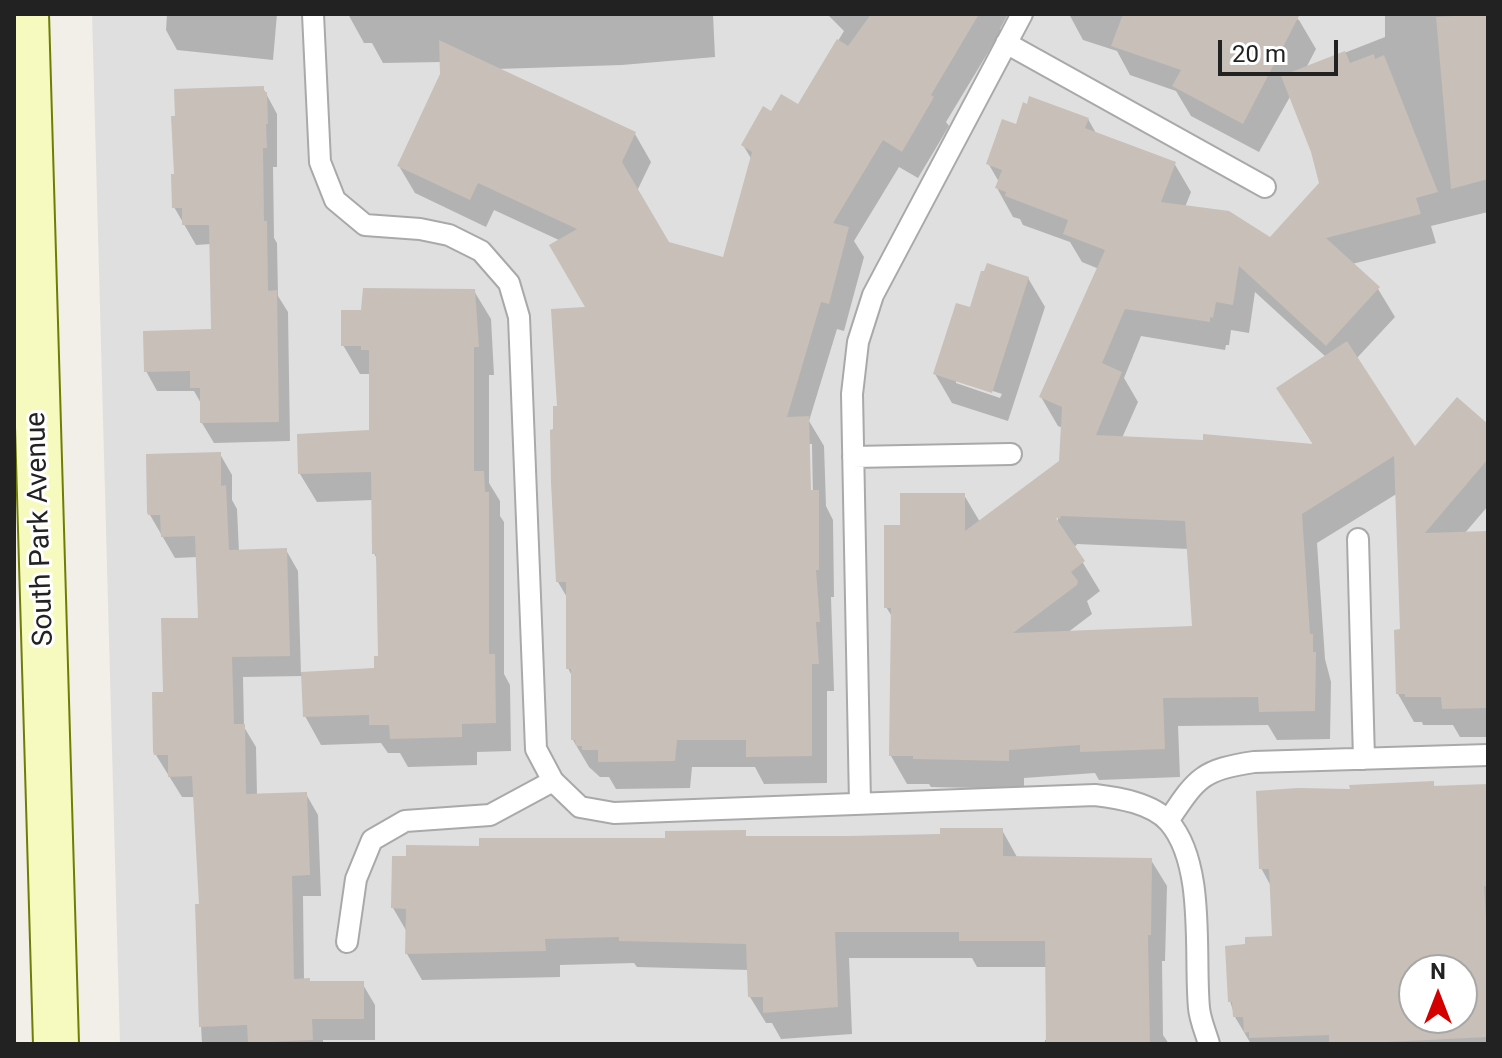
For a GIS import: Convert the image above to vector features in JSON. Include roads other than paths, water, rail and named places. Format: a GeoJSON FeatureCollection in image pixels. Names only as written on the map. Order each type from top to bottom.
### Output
{"type":"FeatureCollection","features":[{"type":"Feature","properties":{"kind":"street","name":"South Park Avenue"},"geometry":{"type":"LineString","coordinates":[[26,14],[56,1044]]}},
{"type":"Feature","properties":{"kind":"lane"},"geometry":{"type":"LineString","coordinates":[[313,14],[320,162],[335,200],[365,225],[420,229],[449,235],[481,251],[509,283],[519,317],[536,749],[553,781],[580,807],[614,813],[1095,795],[1134,801],[1168,821],[1189,860],[1195,904],[1199,1012],[1209,1044]]}},
{"type":"Feature","properties":{"kind":"lane"},"geometry":{"type":"LineString","coordinates":[[860,803],[852,394],[858,342],[873,295],[1022,14]]}},
{"type":"Feature","properties":{"kind":"lane"},"geometry":{"type":"LineString","coordinates":[[1006,43],[1265,187]]}},
{"type":"Feature","properties":{"kind":"lane"},"geometry":{"type":"LineString","coordinates":[[853,457],[1011,454]]}},
{"type":"Feature","properties":{"kind":"lane"},"geometry":{"type":"LineString","coordinates":[[1358,539],[1364,759]]}},
{"type":"Feature","properties":{"kind":"lane"},"geometry":{"type":"LineString","coordinates":[[1168,821],[1195,781],[1224,767],[1254,762],[1488,755]]}},
{"type":"Feature","properties":{"kind":"lane"},"geometry":{"type":"LineString","coordinates":[[347,942],[356,879],[372,840],[405,821],[490,815],[553,781]]}}]}
